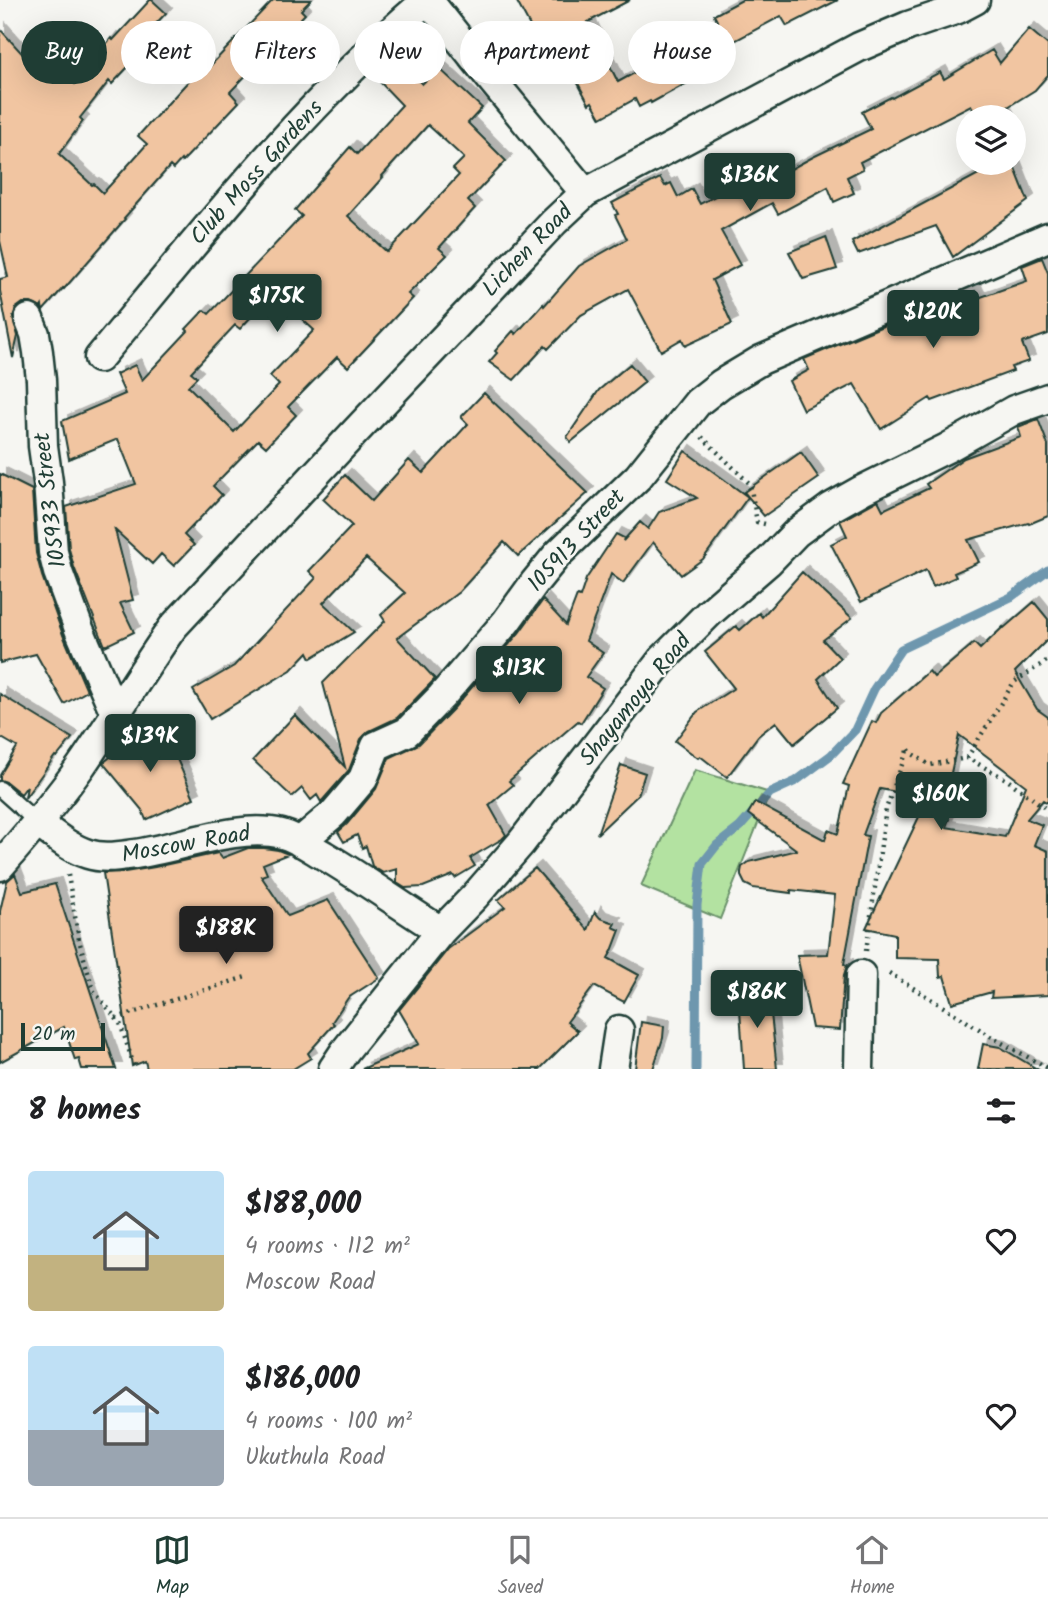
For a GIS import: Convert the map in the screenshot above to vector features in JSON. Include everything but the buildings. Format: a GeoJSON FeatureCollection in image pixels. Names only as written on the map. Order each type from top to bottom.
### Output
{"type":"FeatureCollection","features":[{"type":"Feature","properties":{"kind":"street","name":"Club Moss Gardens"},"geometry":{"type":"LineString","coordinates":[[99,358],[249,179],[324,97],[393,29],[428,0],[585,193]]}},
{"type":"Feature","properties":{"kind":"street","name":"Lichen Road"},"geometry":{"type":"LineString","coordinates":[[0,866],[38,823],[81,766],[173,627],[393,391],[585,193],[859,47],[975,0]]}},
{"type":"Feature","properties":{"kind":"street","name":"105913 Street"},"geometry":{"type":"LineString","coordinates":[[300,842],[334,813],[363,779],[376,746],[407,732],[441,697],[506,622],[557,555],[638,477],[698,402],[721,384],[761,360],[1048,237]]}},
{"type":"Feature","properties":{"kind":"street","name":"105933 Street"},"geometry":{"type":"LineString","coordinates":[[29,319],[38,352],[53,552],[79,629],[115,713]]}},
{"type":"Feature","properties":{"kind":"street","name":"Shayamoya Road"},"geometry":{"type":"LineString","coordinates":[[333,1069],[441,931],[522,844],[661,661],[709,613],[768,562],[796,533],[830,508],[947,449],[1014,410],[1048,398]]}},
{"type":"Feature","properties":{"kind":"street","name":"Moscow Road"},"geometry":{"type":"LineString","coordinates":[[38,823],[71,846],[88,854],[112,858],[234,834],[257,831],[282,834],[343,867],[441,931]]}},
{"type":"Feature","properties":{"kind":"street"},"geometry":{"type":"LineString","coordinates":[[859,1069],[861,975]]}},
{"type":"Feature","properties":{"kind":"street"},"geometry":{"type":"LineString","coordinates":[[613,1069],[619,1030]]}},
{"type":"Feature","properties":{"kind":"lane"},"geometry":{"type":"LineString","coordinates":[[0,789],[38,823]]}},
{"type":"Feature","properties":{"kind":"path"},"geometry":{"type":"LineString","coordinates":[[683,419],[750,484],[757,522],[796,533]]}},
{"type":"Feature","properties":{"kind":"path"},"geometry":{"type":"LineString","coordinates":[[967,758],[1014,682],[1048,660]]}},
{"type":"Feature","properties":{"kind":"path"},"geometry":{"type":"LineString","coordinates":[[861,975],[886,809],[908,748],[911,753],[930,765],[967,758],[1006,779],[1048,810]]}},
{"type":"Feature","properties":{"kind":"path"},"geometry":{"type":"LineString","coordinates":[[71,846],[67,872],[79,940],[93,990],[120,1023],[135,1069]]}},
{"type":"Feature","properties":{"kind":"path"},"geometry":{"type":"LineString","coordinates":[[861,975],[873,964],[1000,1042],[1048,1068]]}},
{"type":"Feature","properties":{"kind":"path"},"geometry":{"type":"LineString","coordinates":[[116,1018],[246,977]]}},
{"type":"Feature","properties":{"kind":"green space"},"geometry":{"type":"Polygon","coordinates":[[[695,770],[770,793],[720,919],[641,886],[695,770]]]}},
{"type":"Feature","properties":{"kind":"waterway"},"geometry":{"type":"LineString","coordinates":[[696,1069],[697,905],[702,864],[717,845],[740,827],[770,793],[796,781],[831,755],[855,730],[874,689],[901,649],[1011,597],[1048,570]]}}]}
